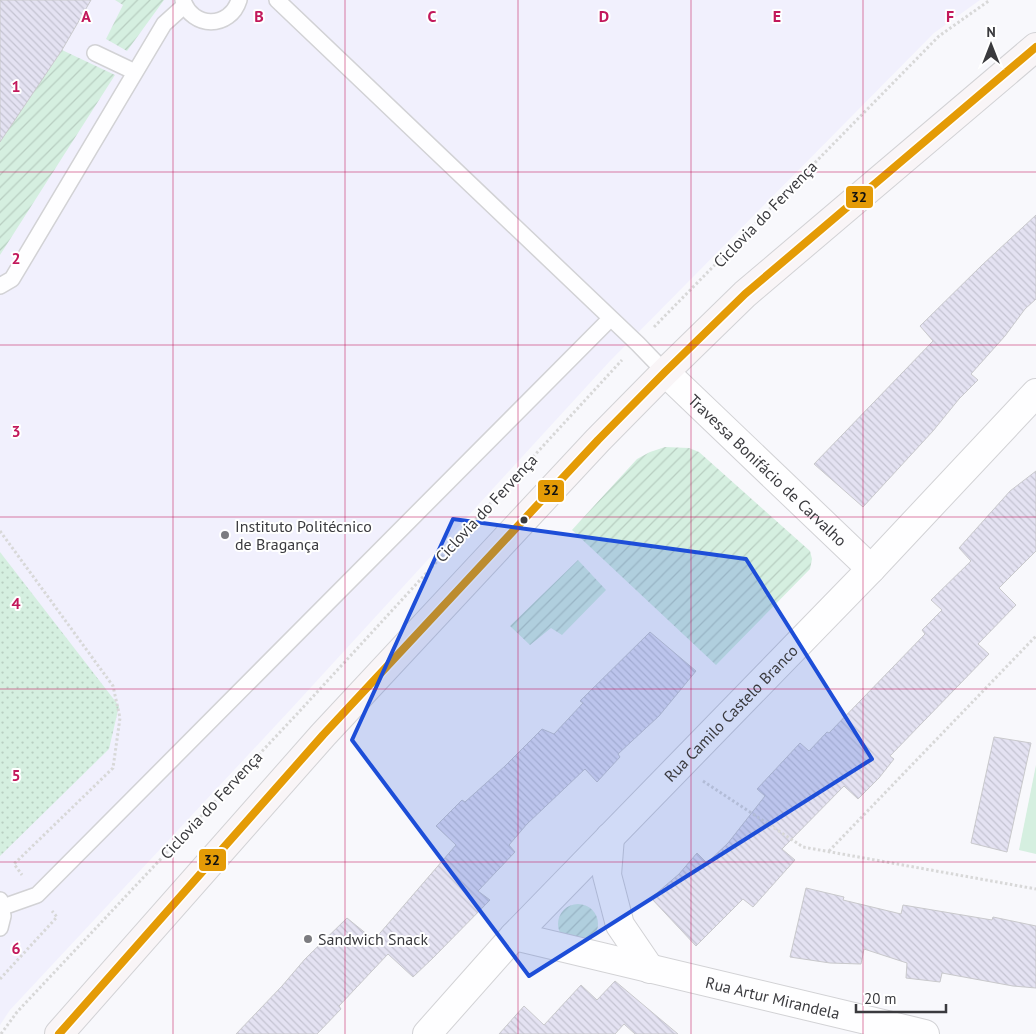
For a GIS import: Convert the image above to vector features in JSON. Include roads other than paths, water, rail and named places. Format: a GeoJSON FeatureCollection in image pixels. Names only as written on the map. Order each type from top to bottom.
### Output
{"type":"FeatureCollection","features":[{"type":"Feature","properties":{"kind":"street"},"geometry":{"type":"LineString","coordinates":[[59,1034],[323,734],[598,440],[665,372],[744,294],[1036,47]]}},
{"type":"Feature","properties":{"kind":"street","name":"Travessa Bonifácio de Carvalho"},"geometry":{"type":"LineString","coordinates":[[665,372],[871,569]]}},
{"type":"Feature","properties":{"kind":"street","name":"Rua Camilo Castelo Branco"},"geometry":{"type":"LineString","coordinates":[[426,1034],[514,936],[871,569],[1036,392]]}},
{"type":"Feature","properties":{"kind":"street"},"geometry":{"type":"LineString","coordinates":[[610,837],[607,875],[620,926],[650,969]]}},
{"type":"Feature","properties":{"kind":"street","name":"Rua Artur Mirandela"},"geometry":{"type":"LineString","coordinates":[[514,936],[925,1034]]}},
{"type":"Feature","properties":{"kind":"lane"},"geometry":{"type":"LineString","coordinates":[[0,286],[12,279],[164,24],[184,2],[190,13],[197,18],[206,22],[215,22],[232,14],[240,0]]}},
{"type":"Feature","properties":{"kind":"lane"},"geometry":{"type":"LineString","coordinates":[[277,0],[638,344],[665,372]]}},
{"type":"Feature","properties":{"kind":"lane"},"geometry":{"type":"LineString","coordinates":[[95,52],[135,72]]}},
{"type":"Feature","properties":{"kind":"lane"},"geometry":{"type":"LineString","coordinates":[[1,902],[3,907],[36,895],[610,319]]}},
{"type":"Feature","properties":{"kind":"lane"},"geometry":{"type":"LineString","coordinates":[[0,928],[3,916],[1,902]]}},
{"type":"Feature","properties":{"kind":"place","name":"Instituto Politécnico de Bragança"},"geometry":{"type":"Point","coordinates":[225,535]}},
{"type":"Feature","properties":{"kind":"place","name":"Sandwich Snack"},"geometry":{"type":"Point","coordinates":[308,939]}}]}
